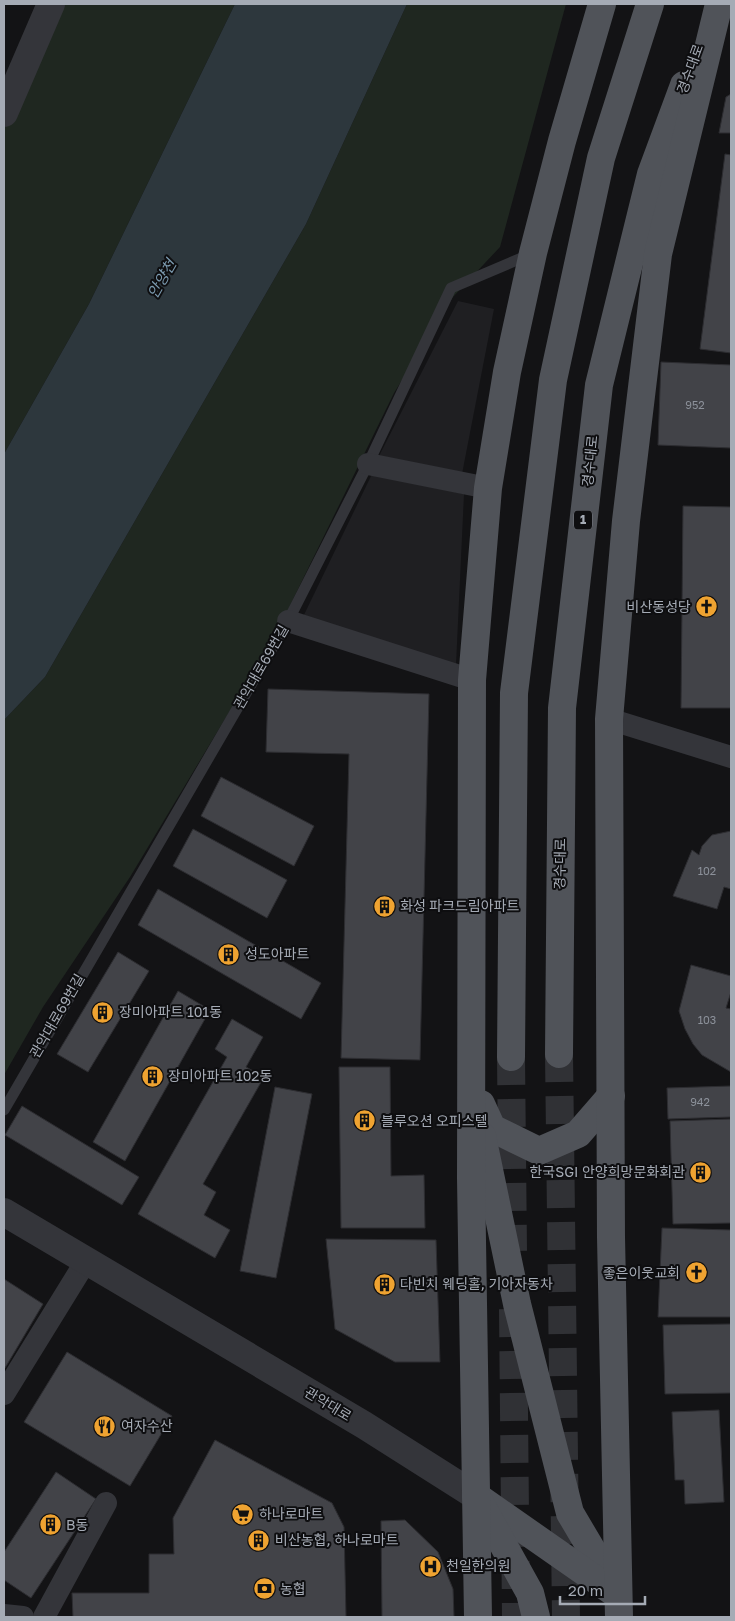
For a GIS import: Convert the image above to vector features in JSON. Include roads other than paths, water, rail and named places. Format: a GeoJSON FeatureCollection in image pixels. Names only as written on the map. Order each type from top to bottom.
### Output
{"type":"FeatureCollection","features":[{"type":"Feature","properties":{"kind":"main road"},"geometry":{"type":"LineString","coordinates":[[478,1617],[471,1080],[472,680],[488,488],[507,372],[533,253],[562,141],[602,4]]}},
{"type":"Feature","properties":{"kind":"main road"},"geometry":{"type":"LineString","coordinates":[[511,1057],[514,693],[553,380],[601,158],[650,4]]}},
{"type":"Feature","properties":{"kind":"main road","name":"경수대로"},"geometry":{"type":"LineString","coordinates":[[559,1054],[562,708],[599,385],[651,174],[714,4]]}},
{"type":"Feature","properties":{"kind":"main road"},"geometry":{"type":"LineString","coordinates":[[619,1606],[611,1247],[609,718],[626,521],[658,254],[719,4]]}},
{"type":"Feature","properties":{"kind":"main road"},"geometry":{"type":"LineString","coordinates":[[471,1080],[492,1128],[539,1151],[578,1134],[611,1096]]}},
{"type":"Feature","properties":{"kind":"main road"},"geometry":{"type":"LineString","coordinates":[[471,1080],[517,1304],[570,1513],[619,1606]]}},
{"type":"Feature","properties":{"kind":"main road"},"geometry":{"type":"LineString","coordinates":[[476,1496],[530,1593],[536,1617]]}},
{"type":"Feature","properties":{"kind":"main road","name":"관악대로"},"geometry":{"type":"LineString","coordinates":[[476,1496],[619,1606],[637,1617]]}},
{"type":"Feature","properties":{"kind":"street"},"geometry":{"type":"LineString","coordinates":[[4,114],[51,4]]}},
{"type":"Feature","properties":{"kind":"street"},"geometry":{"type":"LineString","coordinates":[[368,464],[488,488]]}},
{"type":"Feature","properties":{"kind":"street"},"geometry":{"type":"LineString","coordinates":[[288,621],[472,680]]}},
{"type":"Feature","properties":{"kind":"street"},"geometry":{"type":"LineString","coordinates":[[609,718],[731,757]]}},
{"type":"Feature","properties":{"kind":"street","name":"관악대로"},"geometry":{"type":"LineString","coordinates":[[4,1212],[364,1426],[476,1496]]}},
{"type":"Feature","properties":{"kind":"street"},"geometry":{"type":"LineString","coordinates":[[4,1394],[86,1261]]}},
{"type":"Feature","properties":{"kind":"street"},"geometry":{"type":"LineString","coordinates":[[44,1617],[106,1503]]}},
{"type":"Feature","properties":{"kind":"street"},"geometry":{"type":"LineString","coordinates":[[4,1615],[23,1617]]}},
{"type":"Feature","properties":{"kind":"lane","name":"관악대로69번길"},"geometry":{"type":"LineString","coordinates":[[4,1110],[288,621],[368,464],[451,288],[533,253]]}},
{"type":"Feature","properties":{"kind":"water","name":"안양천"},"geometry":{"type":"Polygon","coordinates":[[[235,4],[407,4],[306,224],[45,677],[4,720],[4,454],[89,304],[235,4]]]}},
{"type":"Feature","properties":{"kind":"tunnel"},"geometry":{"type":"LineString","coordinates":[[559,1054],[566,1617]]}},
{"type":"Feature","properties":{"kind":"tunnel"},"geometry":{"type":"LineString","coordinates":[[511,1057],[513,1251]]}},
{"type":"Feature","properties":{"kind":"tunnel"},"geometry":{"type":"LineString","coordinates":[[513,1309],[516,1617]]}},
{"type":"Feature","properties":{"kind":"place","name":"비산동성당"},"geometry":{"type":"Point","coordinates":[707,607]}},
{"type":"Feature","properties":{"kind":"place","name":"화성 파크드림아파트"},"geometry":{"type":"Point","coordinates":[384,906]}},
{"type":"Feature","properties":{"kind":"place","name":"성도아파트"},"geometry":{"type":"Point","coordinates":[229,954]}},
{"type":"Feature","properties":{"kind":"place","name":"장미아파트 101동"},"geometry":{"type":"Point","coordinates":[103,1012]}},
{"type":"Feature","properties":{"kind":"place","name":"장미아파트 102동"},"geometry":{"type":"Point","coordinates":[152,1076]}},
{"type":"Feature","properties":{"kind":"place","name":"블루오션 오피스텔"},"geometry":{"type":"Point","coordinates":[365,1121]}},
{"type":"Feature","properties":{"kind":"place","name":"한국SGI 안양희망문화회관"},"geometry":{"type":"Point","coordinates":[701,1172]}},
{"type":"Feature","properties":{"kind":"place","name":"좋은이웃교회"},"geometry":{"type":"Point","coordinates":[696,1273]}},
{"type":"Feature","properties":{"kind":"place","name":"다빈치 웨딩홀, 기아자동차"},"geometry":{"type":"Point","coordinates":[384,1284]}},
{"type":"Feature","properties":{"kind":"place","name":"여자수산"},"geometry":{"type":"Point","coordinates":[105,1426]}},
{"type":"Feature","properties":{"kind":"place","name":"하나로마트"},"geometry":{"type":"Point","coordinates":[243,1514]}},
{"type":"Feature","properties":{"kind":"place","name":"B동"},"geometry":{"type":"Point","coordinates":[50,1525]}},
{"type":"Feature","properties":{"kind":"place","name":"비산농협, 하나로마트"},"geometry":{"type":"Point","coordinates":[259,1540]}},
{"type":"Feature","properties":{"kind":"place","name":"천일한의원"},"geometry":{"type":"Point","coordinates":[430,1566]}},
{"type":"Feature","properties":{"kind":"place","name":"농협"},"geometry":{"type":"Point","coordinates":[264,1589]}}]}
